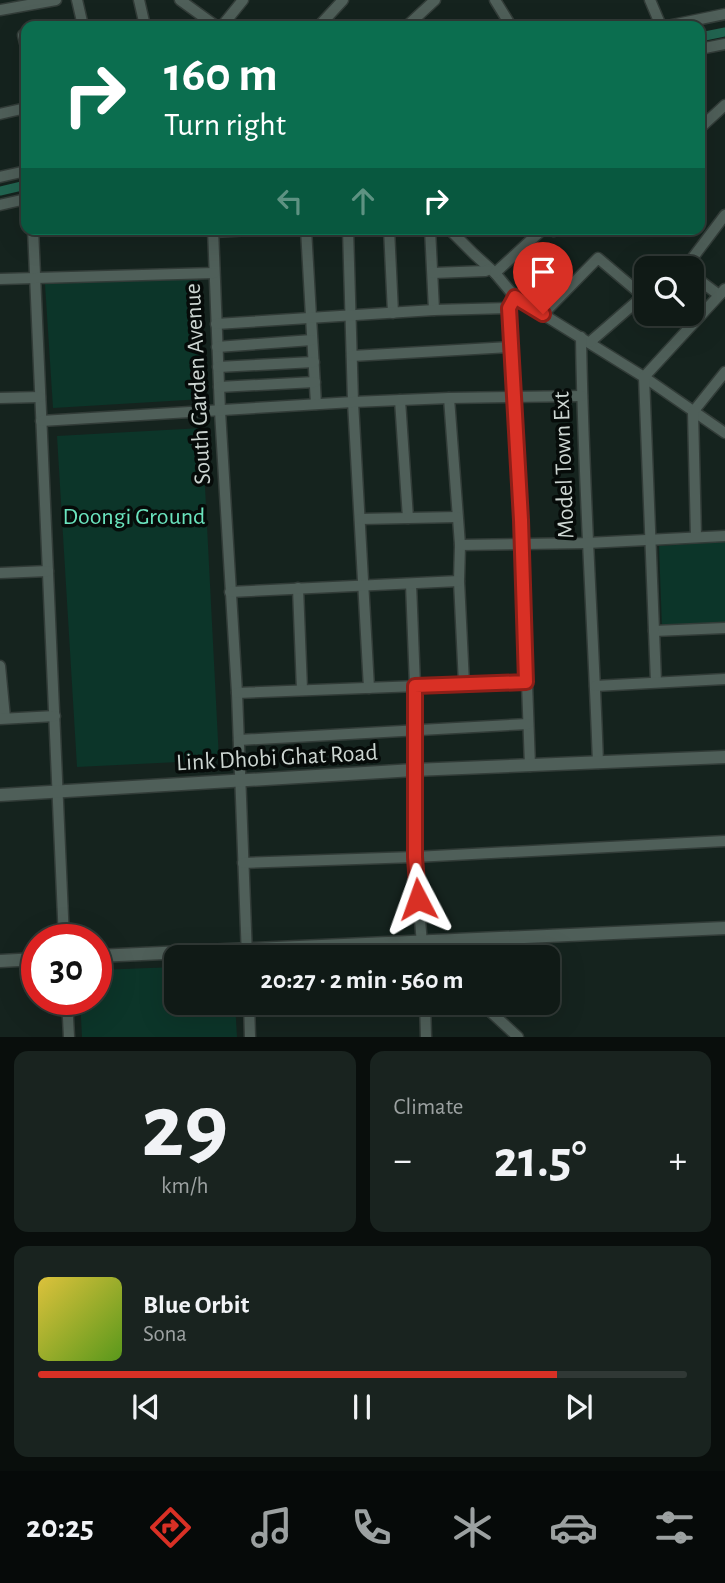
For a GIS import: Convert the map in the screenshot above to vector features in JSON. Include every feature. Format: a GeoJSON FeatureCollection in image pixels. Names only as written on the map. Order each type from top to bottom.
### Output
{"type":"FeatureCollection","features":[{"type":"Feature","properties":{"kind":"street"},"geometry":{"type":"LineString","coordinates":[[0,10],[56,0]]}},
{"type":"Feature","properties":{"kind":"street"},"geometry":{"type":"LineString","coordinates":[[77,0],[82,21]]}},
{"type":"Feature","properties":{"kind":"street"},"geometry":{"type":"LineString","coordinates":[[139,0],[144,21]]}},
{"type":"Feature","properties":{"kind":"street"},"geometry":{"type":"LineString","coordinates":[[180,0],[209,21]]}},
{"type":"Feature","properties":{"kind":"street"},"geometry":{"type":"LineString","coordinates":[[226,21],[243,0]]}},
{"type":"Feature","properties":{"kind":"street"},"geometry":{"type":"LineString","coordinates":[[324,21],[343,0]]}},
{"type":"Feature","properties":{"kind":"street"},"geometry":{"type":"LineString","coordinates":[[412,21],[435,0]]}},
{"type":"Feature","properties":{"kind":"street"},"geometry":{"type":"LineString","coordinates":[[495,0],[508,21]]}},
{"type":"Feature","properties":{"kind":"street"},"geometry":{"type":"LineString","coordinates":[[650,0],[659,21]]}},
{"type":"Feature","properties":{"kind":"street"},"geometry":{"type":"LineString","coordinates":[[691,21],[725,14]]}},
{"type":"Feature","properties":{"kind":"street"},"geometry":{"type":"LineString","coordinates":[[705,48],[725,44]]}},
{"type":"Feature","properties":{"kind":"street"},"geometry":{"type":"LineString","coordinates":[[705,123],[725,105]]}},
{"type":"Feature","properties":{"kind":"street"},"geometry":{"type":"LineString","coordinates":[[0,114],[21,109]]}},
{"type":"Feature","properties":{"kind":"street"},"geometry":{"type":"LineString","coordinates":[[0,177],[21,172]]}},
{"type":"Feature","properties":{"kind":"street"},"geometry":{"type":"LineString","coordinates":[[0,205],[21,200]]}},
{"type":"Feature","properties":{"kind":"street"},"geometry":{"type":"LineString","coordinates":[[694,256],[725,215]]}},
{"type":"Feature","properties":{"kind":"street"},"geometry":{"type":"LineString","coordinates":[[33,235],[63,924]]}},
{"type":"Feature","properties":{"kind":"street","name":"South Garden Avenue"},"geometry":{"type":"LineString","coordinates":[[213,235],[220,411],[237,693],[247,945]]}},
{"type":"Feature","properties":{"kind":"street"},"geometry":{"type":"LineString","coordinates":[[306,235],[316,404]]}},
{"type":"Feature","properties":{"kind":"street"},"geometry":{"type":"LineString","coordinates":[[348,235],[353,402],[369,688]]}},
{"type":"Feature","properties":{"kind":"street"},"geometry":{"type":"LineString","coordinates":[[389,235],[393,313]]}},
{"type":"Feature","properties":{"kind":"street"},"geometry":{"type":"LineString","coordinates":[[430,235],[433,310]]}},
{"type":"Feature","properties":{"kind":"street"},"geometry":{"type":"LineString","coordinates":[[455,235],[515,297],[644,377],[725,433]]}},
{"type":"Feature","properties":{"kind":"street"},"geometry":{"type":"LineString","coordinates":[[433,273],[492,271],[536,235]]}},
{"type":"Feature","properties":{"kind":"street"},"geometry":{"type":"LineString","coordinates":[[543,314],[598,258],[643,296],[586,340]]}},
{"type":"Feature","properties":{"kind":"street"},"geometry":{"type":"LineString","coordinates":[[0,279],[214,273]]}},
{"type":"Feature","properties":{"kind":"street"},"geometry":{"type":"LineString","coordinates":[[656,682],[644,377],[722,292],[704,282]]}},
{"type":"Feature","properties":{"kind":"street"},"geometry":{"type":"LineString","coordinates":[[515,297],[509,308],[522,544],[530,766]]}},
{"type":"Feature","properties":{"kind":"street"},"geometry":{"type":"LineString","coordinates":[[216,324],[433,310],[509,308]]}},
{"type":"Feature","properties":{"kind":"street","name":"Model Town Ext"},"geometry":{"type":"LineString","coordinates":[[586,340],[582,396],[598,764]]}},
{"type":"Feature","properties":{"kind":"street"},"geometry":{"type":"LineString","coordinates":[[217,347],[312,341]]}},
{"type":"Feature","properties":{"kind":"street"},"geometry":{"type":"LineString","coordinates":[[352,356],[511,347]]}},
{"type":"Feature","properties":{"kind":"street"},"geometry":{"type":"LineString","coordinates":[[218,367],[314,362]]}},
{"type":"Feature","properties":{"kind":"street"},"geometry":{"type":"LineString","coordinates":[[696,537],[693,412],[725,372]]}},
{"type":"Feature","properties":{"kind":"street"},"geometry":{"type":"LineString","coordinates":[[219,387],[315,382]]}},
{"type":"Feature","properties":{"kind":"street"},"geometry":{"type":"LineString","coordinates":[[41,421],[353,402],[582,396]]}},
{"type":"Feature","properties":{"kind":"street"},"geometry":{"type":"LineString","coordinates":[[0,398],[40,397]]}},
{"type":"Feature","properties":{"kind":"street"},"geometry":{"type":"LineString","coordinates":[[449,398],[460,545],[464,684]]}},
{"type":"Feature","properties":{"kind":"street"},"geometry":{"type":"LineString","coordinates":[[400,400],[408,518]]}},
{"type":"Feature","properties":{"kind":"street"},"geometry":{"type":"LineString","coordinates":[[360,519],[457,517]]}},
{"type":"Feature","properties":{"kind":"street"},"geometry":{"type":"LineString","coordinates":[[460,545],[587,543],[725,536]]}},
{"type":"Feature","properties":{"kind":"street"},"geometry":{"type":"LineString","coordinates":[[0,573],[48,571]]}},
{"type":"Feature","properties":{"kind":"street"},"geometry":{"type":"LineString","coordinates":[[230,592],[459,581]]}},
{"type":"Feature","properties":{"kind":"street"},"geometry":{"type":"LineString","coordinates":[[411,584],[415,686],[415,857],[421,945]]}},
{"type":"Feature","properties":{"kind":"street"},"geometry":{"type":"LineString","coordinates":[[298,589],[302,690]]}},
{"type":"Feature","properties":{"kind":"street"},"geometry":{"type":"LineString","coordinates":[[654,631],[725,628]]}},
{"type":"Feature","properties":{"kind":"street"},"geometry":{"type":"LineString","coordinates":[[0,666],[3,719],[55,716]]}},
{"type":"Feature","properties":{"kind":"street"},"geometry":{"type":"LineString","coordinates":[[595,686],[725,679]]}},
{"type":"Feature","properties":{"kind":"street"},"geometry":{"type":"LineString","coordinates":[[237,693],[526,682]]}},
{"type":"Feature","properties":{"kind":"street"},"geometry":{"type":"LineString","coordinates":[[239,740],[528,724]]}},
{"type":"Feature","properties":{"kind":"street","name":"Link Dhobi Ghat Road"},"geometry":{"type":"LineString","coordinates":[[0,795],[414,770],[725,757]]}},
{"type":"Feature","properties":{"kind":"street"},"geometry":{"type":"LineString","coordinates":[[243,863],[725,841]]}},
{"type":"Feature","properties":{"kind":"street"},"geometry":{"type":"LineString","coordinates":[[378,945],[725,928]]}},
{"type":"Feature","properties":{"kind":"street"},"geometry":{"type":"LineString","coordinates":[[112,956],[164,955]]}},
{"type":"Feature","properties":{"kind":"street"},"geometry":{"type":"LineString","coordinates":[[0,961],[21,960]]}},
{"type":"Feature","properties":{"kind":"street"},"geometry":{"type":"LineString","coordinates":[[68,1015],[69,1037]]}},
{"type":"Feature","properties":{"kind":"street"},"geometry":{"type":"LineString","coordinates":[[249,1015],[250,1037]]}},
{"type":"Feature","properties":{"kind":"street"},"geometry":{"type":"LineString","coordinates":[[425,1015],[426,1037]]}},
{"type":"Feature","properties":{"kind":"street"},"geometry":{"type":"LineString","coordinates":[[494,1015],[518,1037]]}},
{"type":"Feature","properties":{"kind":"green space"},"geometry":{"type":"Polygon","coordinates":[[[198,279],[203,399],[53,408],[45,284],[198,279]]]}},
{"type":"Feature","properties":{"kind":"green space","name":"Doongi Ground"},"geometry":{"type":"Polygon","coordinates":[[[202,428],[219,760],[77,767],[57,436],[202,428]]]}},
{"type":"Feature","properties":{"kind":"green space"},"geometry":{"type":"Polygon","coordinates":[[[725,542],[725,623],[662,628],[659,546],[725,542]]]}},
{"type":"Feature","properties":{"kind":"green space"},"geometry":{"type":"Polygon","coordinates":[[[164,967],[164,1015],[236,1015],[237,1037],[82,1037],[81,1015],[112,1015],[112,969],[164,967]]]}},
{"type":"Feature","properties":{"kind":"waterway"},"geometry":{"type":"LineString","coordinates":[[705,36],[725,32]]}},
{"type":"Feature","properties":{"kind":"waterway"},"geometry":{"type":"LineString","coordinates":[[0,191],[21,186]]}},
{"type":"Feature","properties":{"kind":"route"},"geometry":{"type":"LineString","coordinates":[[418,899],[415,857],[415,686],[526,682],[521,520],[509,308],[515,297],[543,314]]}}]}
